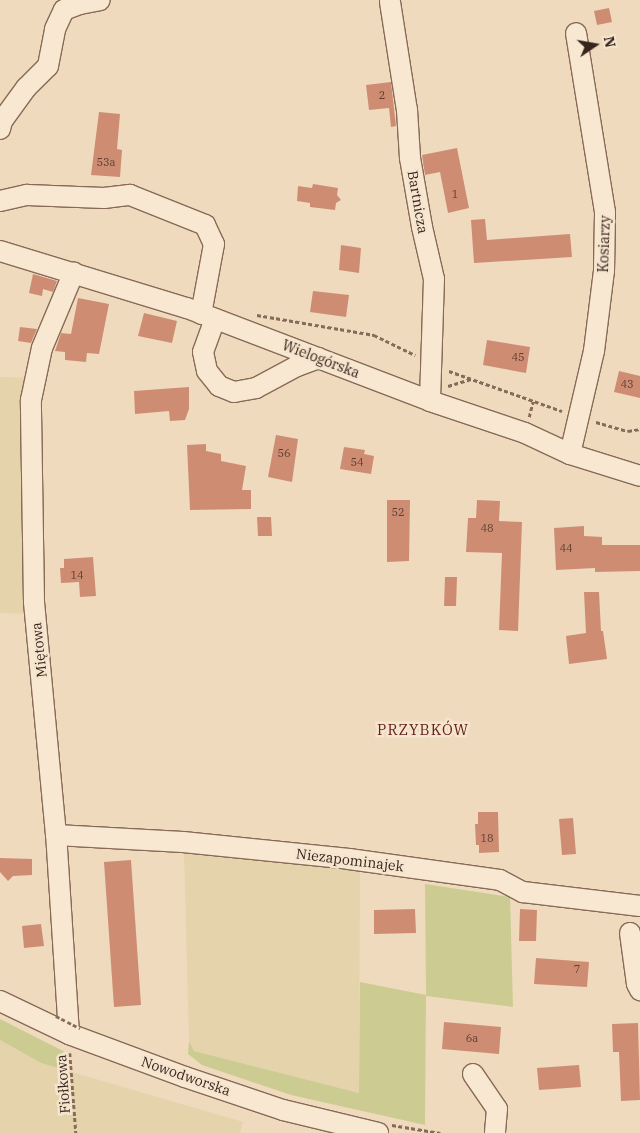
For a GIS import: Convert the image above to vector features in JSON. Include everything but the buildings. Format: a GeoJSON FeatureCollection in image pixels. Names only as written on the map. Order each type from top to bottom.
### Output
{"type":"FeatureCollection","features":[{"type":"Feature","properties":{"kind":"street"},"geometry":{"type":"LineString","coordinates":[[0,129],[2,122],[26,88],[48,66],[55,29],[64,10],[100,0]]}},
{"type":"Feature","properties":{"kind":"street","name":"Bartnicza"},"geometry":{"type":"LineString","coordinates":[[390,2],[407,110],[410,158],[422,227],[434,279],[431,396]]}},
{"type":"Feature","properties":{"kind":"street","name":"Kosiarzy"},"geometry":{"type":"LineString","coordinates":[[570,454],[594,351],[604,271],[605,212],[576,33]]}},
{"type":"Feature","properties":{"kind":"street"},"geometry":{"type":"LineString","coordinates":[[0,201],[27,195],[104,198],[130,195],[205,225],[214,244],[203,352],[207,371],[219,386],[234,392],[256,388],[297,366],[319,358]]}},
{"type":"Feature","properties":{"kind":"street","name":"Wielogórska"},"geometry":{"type":"LineString","coordinates":[[0,251],[74,272],[208,316],[319,358],[431,396],[525,433],[570,454],[640,476]]}},
{"type":"Feature","properties":{"kind":"street","name":"Miętowa"},"geometry":{"type":"LineString","coordinates":[[74,272],[42,348],[31,400],[34,602],[75,1031]]}},
{"type":"Feature","properties":{"kind":"street","name":"Niezapominajek"},"geometry":{"type":"LineString","coordinates":[[56,835],[182,842],[349,859],[500,880],[523,892],[640,906]]}},
{"type":"Feature","properties":{"kind":"street"},"geometry":{"type":"LineString","coordinates":[[630,933],[636,984],[640,990]]}},
{"type":"Feature","properties":{"kind":"street","name":"Nowodworska"},"geometry":{"type":"LineString","coordinates":[[0,1001],[283,1110],[378,1133]]}},
{"type":"Feature","properties":{"kind":"street"},"geometry":{"type":"LineString","coordinates":[[472,1074],[497,1109],[495,1133]]}},
{"type":"Feature","properties":{"kind":"path"},"geometry":{"type":"LineString","coordinates":[[252,314],[374,335],[404,348],[432,365],[471,379],[579,417],[628,431],[640,429]]}},
{"type":"Feature","properties":{"kind":"path"},"geometry":{"type":"LineString","coordinates":[[431,396],[471,379]]}},
{"type":"Feature","properties":{"kind":"path"},"geometry":{"type":"LineString","coordinates":[[56,1016],[75,1031]]}},
{"type":"Feature","properties":{"kind":"path","name":"Fiołkowa"},"geometry":{"type":"LineString","coordinates":[[75,1031],[76,1133]]}},
{"type":"Feature","properties":{"kind":"shaded area"},"geometry":{"type":"Polygon","coordinates":[[[0,377],[27,378],[28,614],[0,613],[0,377]]]}},
{"type":"Feature","properties":{"kind":"shaded area"},"geometry":{"type":"Polygon","coordinates":[[[184,851],[360,871],[359,1093],[194,1051],[189,1041],[184,851]]]}},
{"type":"Feature","properties":{"kind":"shaded area"},"geometry":{"type":"Polygon","coordinates":[[[0,1040],[41,1063],[243,1122],[240,1133],[0,1133],[0,1040]]]}},
{"type":"Feature","properties":{"kind":"green space"},"geometry":{"type":"Polygon","coordinates":[[[425,884],[510,897],[513,1007],[426,996],[425,1125],[291,1095],[202,1065],[188,1054],[189,1041],[194,1051],[359,1093],[360,982],[426,995],[425,884]]]}},
{"type":"Feature","properties":{"kind":"green space"},"geometry":{"type":"Polygon","coordinates":[[[0,1019],[67,1053],[68,1071],[41,1063],[0,1040],[0,1019]]]}},
{"type":"Feature","properties":{"kind":"district","name":"PRZYBKÓW"},"geometry":{"type":"Point","coordinates":[423,730]}}]}
